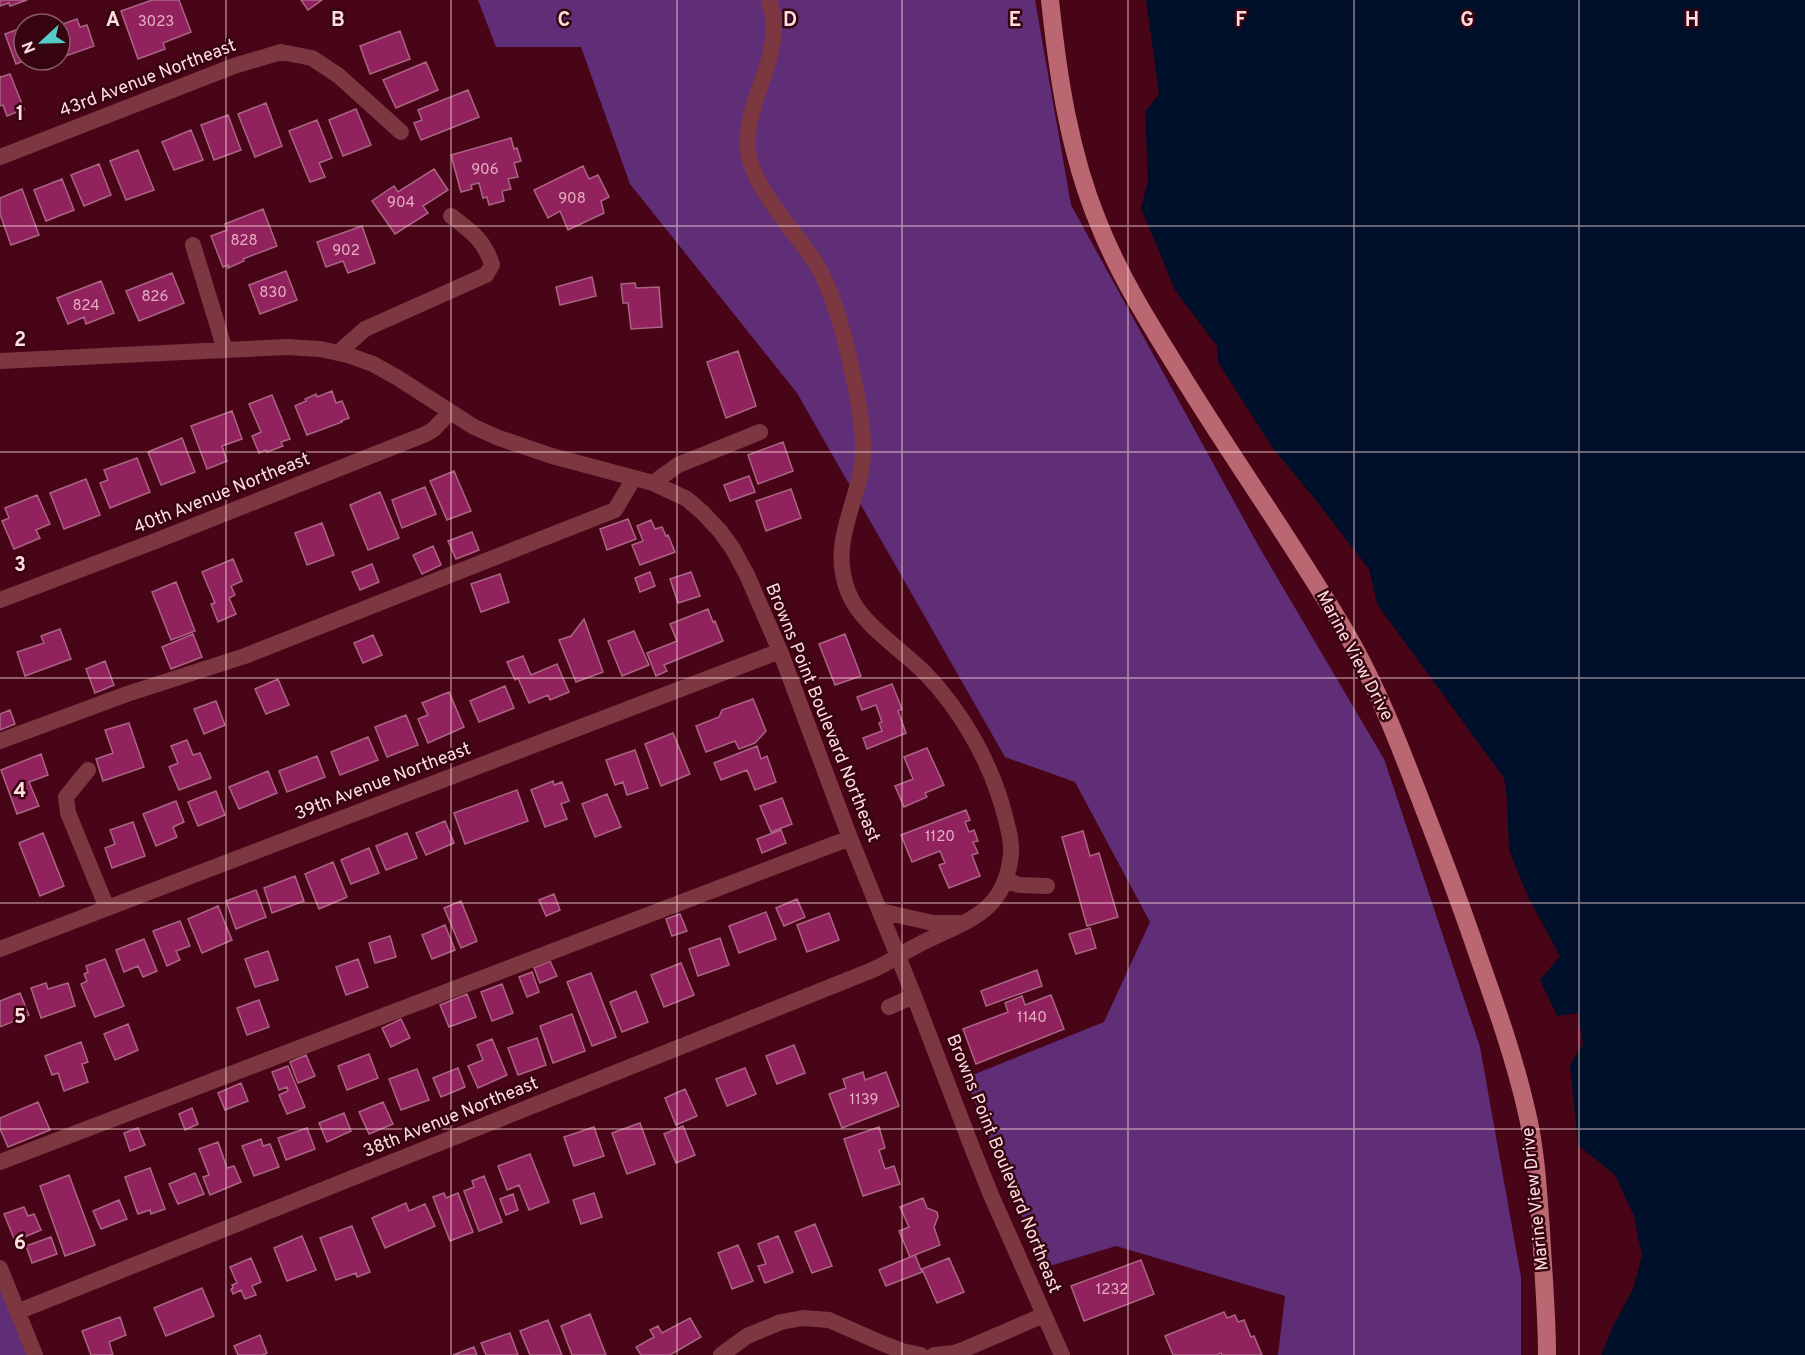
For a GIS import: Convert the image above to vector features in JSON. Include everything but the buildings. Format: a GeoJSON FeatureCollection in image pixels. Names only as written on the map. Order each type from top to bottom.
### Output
{"type":"FeatureCollection","features":[{"type":"Feature","properties":{"kind":"main road","name":"Marine View Drive"},"geometry":{"type":"LineString","coordinates":[[1050,0],[1057,67],[1081,174],[1098,222],[1116,262],[1146,318],[1274,516],[1349,639],[1381,699],[1448,871],[1500,1017],[1527,1113],[1538,1189],[1547,1320],[1547,1355]]}},
{"type":"Feature","properties":{"kind":"street"},"geometry":{"type":"LineString","coordinates":[[770,0],[774,21],[772,50],[749,121],[748,152],[756,176],[777,212],[816,263],[835,306],[852,374],[863,444],[861,472],[844,528],[842,547],[843,571],[849,595],[861,613],[923,671],[948,698],[967,727],[992,776],[1004,810],[1012,850],[1006,880],[1019,885],[1047,886]]}},
{"type":"Feature","properties":{"kind":"street","name":"43rd Avenue Northeast"},"geometry":{"type":"LineString","coordinates":[[0,158],[258,58],[281,52],[312,58],[339,76],[401,132]]}},
{"type":"Feature","properties":{"kind":"street"},"geometry":{"type":"LineString","coordinates":[[338,353],[365,329],[486,275],[492,265],[488,252],[477,236],[451,216]]}},
{"type":"Feature","properties":{"kind":"street"},"geometry":{"type":"LineString","coordinates":[[193,244],[225,350]]}},
{"type":"Feature","properties":{"kind":"street","name":"Browns Point Boulevard Northeast"},"geometry":{"type":"LineString","coordinates":[[0,361],[286,347],[320,349],[373,364],[474,427],[516,445],[653,483],[687,499],[702,512],[733,549],[780,651],[850,838],[991,1195],[1062,1355]]}},
{"type":"Feature","properties":{"kind":"street","name":"40th Avenue Northeast"},"geometry":{"type":"LineString","coordinates":[[0,600],[426,434],[450,412]]}},
{"type":"Feature","properties":{"kind":"street"},"geometry":{"type":"LineString","coordinates":[[653,483],[678,465],[760,432]]}},
{"type":"Feature","properties":{"kind":"street"},"geometry":{"type":"LineString","coordinates":[[0,741],[127,694],[245,656],[615,510],[634,478]]}},
{"type":"Feature","properties":{"kind":"street","name":"39th Avenue Northeast"},"geometry":{"type":"LineString","coordinates":[[0,949],[780,651]]}},
{"type":"Feature","properties":{"kind":"street"},"geometry":{"type":"LineString","coordinates":[[88,770],[66,797],[68,813],[107,908]]}},
{"type":"Feature","properties":{"kind":"street"},"geometry":{"type":"LineString","coordinates":[[0,1162],[850,838]]}},
{"type":"Feature","properties":{"kind":"street","name":"38th Avenue Northeast"},"geometry":{"type":"LineString","coordinates":[[17,1312],[878,968],[979,915],[1002,891],[1006,880]]}},
{"type":"Feature","properties":{"kind":"street"},"geometry":{"type":"LineString","coordinates":[[880,911],[933,923],[963,923]]}},
{"type":"Feature","properties":{"kind":"street"},"geometry":{"type":"LineString","coordinates":[[889,1007],[914,996]]}},
{"type":"Feature","properties":{"kind":"street"},"geometry":{"type":"LineString","coordinates":[[0,1268],[34,1355]]}},
{"type":"Feature","properties":{"kind":"street"},"geometry":{"type":"LineString","coordinates":[[934,1355],[954,1353],[1044,1316]]}},
{"type":"Feature","properties":{"kind":"street"},"geometry":{"type":"LineString","coordinates":[[721,1355],[747,1336],[781,1322],[803,1318],[829,1320],[902,1351],[921,1355]]}},
{"type":"Feature","properties":{"kind":"shaded area"},"geometry":{"type":"Polygon","coordinates":[[[478,0],[1035,0],[1071,205],[1258,545],[1384,759],[1480,1047],[1521,1277],[1521,1355],[1278,1355],[1285,1296],[1116,1246],[1043,1268],[965,1078],[1104,1022],[1150,922],[1075,782],[1005,757],[797,393],[630,184],[581,47],[496,47],[478,0]]]}},
{"type":"Feature","properties":{"kind":"shaded area"},"geometry":{"type":"Polygon","coordinates":[[[0,1268],[35,1355],[0,1355],[0,1268]]]}},
{"type":"Feature","properties":{"kind":"water"},"geometry":{"type":"Polygon","coordinates":[[[1146,0],[1805,0],[1805,1355],[1601,1355],[1613,1326],[1633,1289],[1642,1256],[1634,1216],[1615,1175],[1578,1145],[1570,1065],[1583,1044],[1578,1013],[1557,1016],[1540,980],[1560,956],[1528,897],[1509,850],[1504,778],[1377,604],[1369,569],[1272,447],[1218,362],[1217,346],[1175,290],[1141,208],[1148,181],[1145,112],[1159,94],[1146,0]]]}}]}
